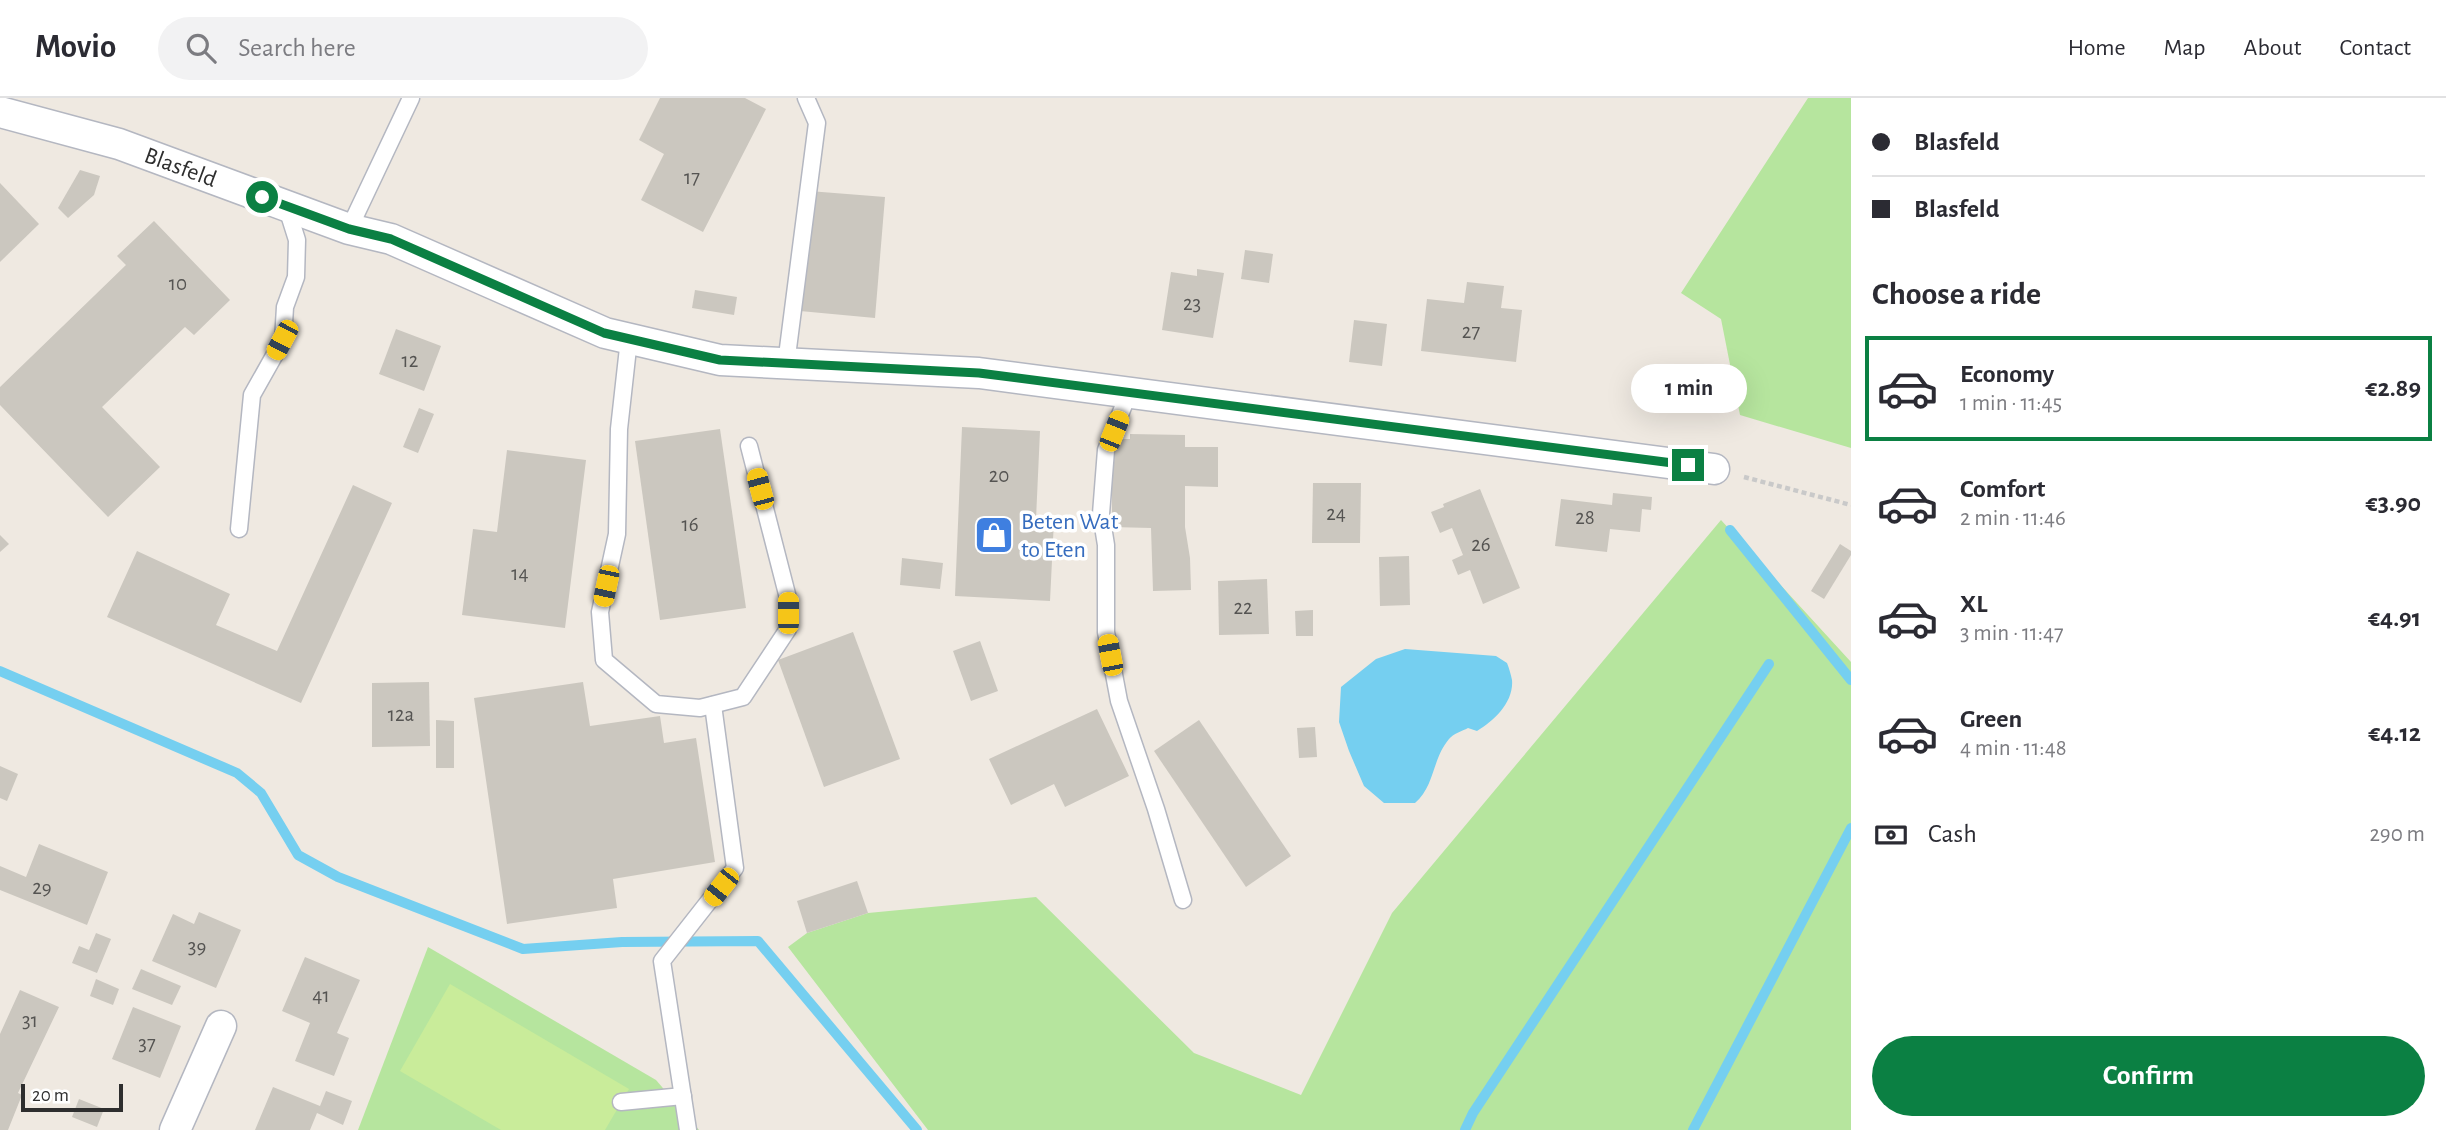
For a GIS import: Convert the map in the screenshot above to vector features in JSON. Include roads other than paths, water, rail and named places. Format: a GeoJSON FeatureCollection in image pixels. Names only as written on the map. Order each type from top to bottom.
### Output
{"type":"FeatureCollection","features":[{"type":"Feature","properties":{"kind":"street","name":"Blasfeld"},"geometry":{"type":"LineString","coordinates":[[0,112],[120,144],[349,229],[391,239],[604,333],[720,360],[979,373],[1714,469]]}},
{"type":"Feature","properties":{"kind":"street"},"geometry":{"type":"LineString","coordinates":[[175,1130],[220,1026]]}},
{"type":"Feature","properties":{"kind":"lane"},"geometry":{"type":"LineString","coordinates":[[349,229],[411,98]]}},
{"type":"Feature","properties":{"kind":"lane"},"geometry":{"type":"LineString","coordinates":[[786,364],[817,123],[806,98]]}},
{"type":"Feature","properties":{"kind":"lane"},"geometry":{"type":"LineString","coordinates":[[239,529],[252,395],[282,340],[285,307],[296,277],[297,240],[286,205]]}},
{"type":"Feature","properties":{"kind":"lane"},"geometry":{"type":"LineString","coordinates":[[629,339],[619,429],[617,534],[600,612],[604,660],[656,704],[700,708],[743,697],[788,629],[788,598],[749,446]]}},
{"type":"Feature","properties":{"kind":"lane"},"geometry":{"type":"LineString","coordinates":[[1129,393],[1106,450],[1101,514],[1106,545],[1106,632],[1119,701],[1156,808],[1183,900]]}},
{"type":"Feature","properties":{"kind":"lane"},"geometry":{"type":"LineString","coordinates":[[688,1130],[662,961],[735,868],[713,705]]}},
{"type":"Feature","properties":{"kind":"lane"},"geometry":{"type":"LineString","coordinates":[[621,1102],[683,1096]]}},
{"type":"Feature","properties":{"kind":"water"},"geometry":{"type":"Polygon","coordinates":[[[1405,649],[1496,656],[1507,663],[1512,688],[1502,710],[1490,722],[1477,731],[1468,728],[1449,739],[1439,755],[1426,789],[1415,803],[1384,803],[1364,786],[1349,751],[1339,722],[1341,687],[1376,659],[1405,649]]]}},
{"type":"Feature","properties":{"kind":"waterway"},"geometry":{"type":"LineString","coordinates":[[1730,530],[1851,680]]}},
{"type":"Feature","properties":{"kind":"waterway"},"geometry":{"type":"LineString","coordinates":[[1465,1130],[1473,1113],[1769,664]]}},
{"type":"Feature","properties":{"kind":"waterway"},"geometry":{"type":"LineString","coordinates":[[0,671],[237,773],[261,793],[298,855],[338,877],[523,949],[622,942],[758,941],[917,1130]]}},
{"type":"Feature","properties":{"kind":"waterway"},"geometry":{"type":"LineString","coordinates":[[1693,1130],[1851,828]]}},
{"type":"Feature","properties":{"kind":"place","name":"Beten Wat to Eten"},"geometry":{"type":"Point","coordinates":[994,535]}}]}
